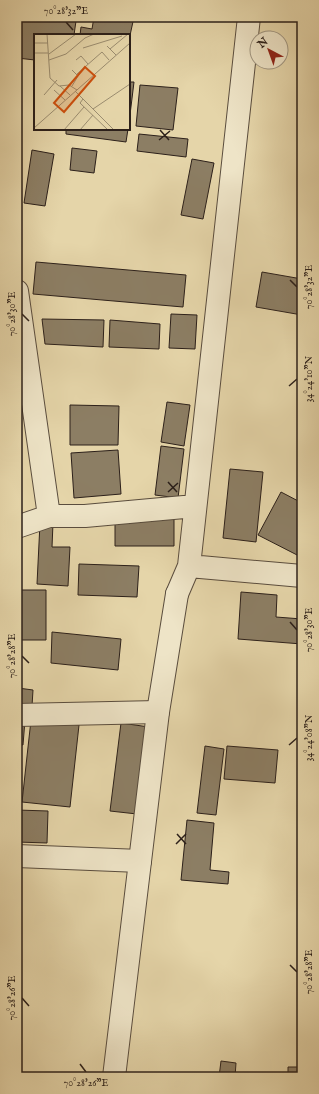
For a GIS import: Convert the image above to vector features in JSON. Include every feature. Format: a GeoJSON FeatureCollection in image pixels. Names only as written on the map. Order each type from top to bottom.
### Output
{"type":"FeatureCollection","features":[{"type":"Feature","properties":{"kind":"street"},"geometry":{"type":"LineString","coordinates":[[114,1077],[158,712],[177,594],[189,566],[250,17]]}},
{"type":"Feature","properties":{"kind":"street"},"geometry":{"type":"LineString","coordinates":[[17,291],[49,516]]}},
{"type":"Feature","properties":{"kind":"street"},"geometry":{"type":"LineString","coordinates":[[17,527],[49,516],[85,516],[195,506]]}},
{"type":"Feature","properties":{"kind":"street"},"geometry":{"type":"LineString","coordinates":[[189,566],[302,576]]}},
{"type":"Feature","properties":{"kind":"street"},"geometry":{"type":"LineString","coordinates":[[17,715],[158,712]]}},
{"type":"Feature","properties":{"kind":"street"},"geometry":{"type":"LineString","coordinates":[[17,856],[140,861]]}},
{"type":"Feature","properties":{"kind":"building"},"geometry":{"type":"Polygon","coordinates":[[[17,17],[47,17],[76,21],[74,34],[34,34],[34,60],[17,58],[17,17]]]}},
{"type":"Feature","properties":{"kind":"building"},"geometry":{"type":"Polygon","coordinates":[[[94,17],[134,17],[130,35],[130,34],[80,34],[81,27],[92,29],[94,17]]]}},
{"type":"Feature","properties":{"kind":"building"},"geometry":{"type":"Polygon","coordinates":[[[130,82],[134,82],[130,115],[130,82]]]}},
{"type":"Feature","properties":{"kind":"building"},"geometry":{"type":"Polygon","coordinates":[[[140,85],[178,88],[173,130],[136,126],[140,85]]]}},
{"type":"Feature","properties":{"kind":"building"},"geometry":{"type":"Polygon","coordinates":[[[66,130],[128,130],[126,142],[66,134],[66,130]]]}},
{"type":"Feature","properties":{"kind":"building"},"geometry":{"type":"Polygon","coordinates":[[[139,134],[188,139],[186,157],[137,151],[139,134]]]}},
{"type":"Feature","properties":{"kind":"building"},"geometry":{"type":"Polygon","coordinates":[[[72,148],[97,151],[94,173],[70,170],[72,148]]]}},
{"type":"Feature","properties":{"kind":"building"},"geometry":{"type":"Polygon","coordinates":[[[32,150],[54,154],[45,206],[24,203],[32,150]]]}},
{"type":"Feature","properties":{"kind":"building"},"geometry":{"type":"Polygon","coordinates":[[[192,159],[214,163],[203,219],[181,215],[192,159]]]}},
{"type":"Feature","properties":{"kind":"building"},"geometry":{"type":"Polygon","coordinates":[[[36,262],[186,275],[183,307],[33,294],[36,262]]]}},
{"type":"Feature","properties":{"kind":"building"},"geometry":{"type":"Polygon","coordinates":[[[262,272],[302,279],[302,315],[256,307],[262,272]]]}},
{"type":"Feature","properties":{"kind":"building"},"geometry":{"type":"Polygon","coordinates":[[[171,314],[197,315],[195,349],[169,348],[171,314]]]}},
{"type":"Feature","properties":{"kind":"building"},"geometry":{"type":"Polygon","coordinates":[[[42,319],[104,320],[103,347],[45,344],[42,319]]]}},
{"type":"Feature","properties":{"kind":"building"},"geometry":{"type":"Polygon","coordinates":[[[110,320],[160,324],[159,349],[109,347],[110,320]]]}},
{"type":"Feature","properties":{"kind":"building"},"geometry":{"type":"Polygon","coordinates":[[[167,402],[190,405],[184,446],[161,442],[167,402]]]}},
{"type":"Feature","properties":{"kind":"building"},"geometry":{"type":"Polygon","coordinates":[[[70,405],[119,406],[118,445],[70,445],[70,405]]]}},
{"type":"Feature","properties":{"kind":"building"},"geometry":{"type":"Polygon","coordinates":[[[161,446],[184,449],[178,498],[155,495],[161,446]]]}},
{"type":"Feature","properties":{"kind":"building"},"geometry":{"type":"Polygon","coordinates":[[[118,450],[121,494],[74,498],[71,453],[118,450]]]}},
{"type":"Feature","properties":{"kind":"building"},"geometry":{"type":"Polygon","coordinates":[[[230,469],[263,472],[256,542],[223,538],[230,469]]]}},
{"type":"Feature","properties":{"kind":"building"},"geometry":{"type":"Polygon","coordinates":[[[281,492],[302,503],[301,557],[258,535],[281,492]]]}},
{"type":"Feature","properties":{"kind":"building"},"geometry":{"type":"Polygon","coordinates":[[[115,518],[174,518],[174,546],[115,546],[115,518]]]}},
{"type":"Feature","properties":{"kind":"building"},"geometry":{"type":"Polygon","coordinates":[[[40,523],[53,523],[52,547],[70,547],[68,586],[37,584],[40,523]]]}},
{"type":"Feature","properties":{"kind":"building"},"geometry":{"type":"Polygon","coordinates":[[[79,564],[139,566],[137,597],[78,595],[79,564]]]}},
{"type":"Feature","properties":{"kind":"building"},"geometry":{"type":"Polygon","coordinates":[[[17,590],[46,590],[46,640],[17,640],[17,590]]]}},
{"type":"Feature","properties":{"kind":"building"},"geometry":{"type":"Polygon","coordinates":[[[241,592],[277,595],[276,617],[302,619],[302,644],[238,639],[241,592]]]}},
{"type":"Feature","properties":{"kind":"building"},"geometry":{"type":"Polygon","coordinates":[[[52,632],[121,639],[118,670],[51,663],[52,632]]]}},
{"type":"Feature","properties":{"kind":"building"},"geometry":{"type":"Polygon","coordinates":[[[17,667],[20,668],[18,688],[33,690],[32,706],[17,705],[17,667]]]}},
{"type":"Feature","properties":{"kind":"building"},"geometry":{"type":"Polygon","coordinates":[[[17,719],[25,720],[23,745],[17,744],[17,719]]]}},
{"type":"Feature","properties":{"kind":"building"},"geometry":{"type":"Polygon","coordinates":[[[31,720],[79,725],[70,807],[22,802],[31,720]]]}},
{"type":"Feature","properties":{"kind":"building"},"geometry":{"type":"Polygon","coordinates":[[[121,723],[149,727],[137,814],[110,811],[121,723]]]}},
{"type":"Feature","properties":{"kind":"building"},"geometry":{"type":"Polygon","coordinates":[[[205,746],[224,749],[216,815],[197,813],[205,746]]]}},
{"type":"Feature","properties":{"kind":"building"},"geometry":{"type":"Polygon","coordinates":[[[227,746],[278,750],[275,783],[224,779],[227,746]]]}},
{"type":"Feature","properties":{"kind":"building"},"geometry":{"type":"Polygon","coordinates":[[[17,810],[48,811],[47,843],[17,842],[17,810]]]}},
{"type":"Feature","properties":{"kind":"building"},"geometry":{"type":"Polygon","coordinates":[[[187,820],[214,823],[210,870],[229,872],[228,884],[181,880],[187,820]]]}},
{"type":"Feature","properties":{"kind":"building"},"geometry":{"type":"Polygon","coordinates":[[[221,1061],[236,1063],[235,1077],[219,1077],[221,1061]]]}},
{"type":"Feature","properties":{"kind":"building"},"geometry":{"type":"Polygon","coordinates":[[[288,1067],[302,1067],[302,1077],[288,1077],[288,1067]]]}}]}
